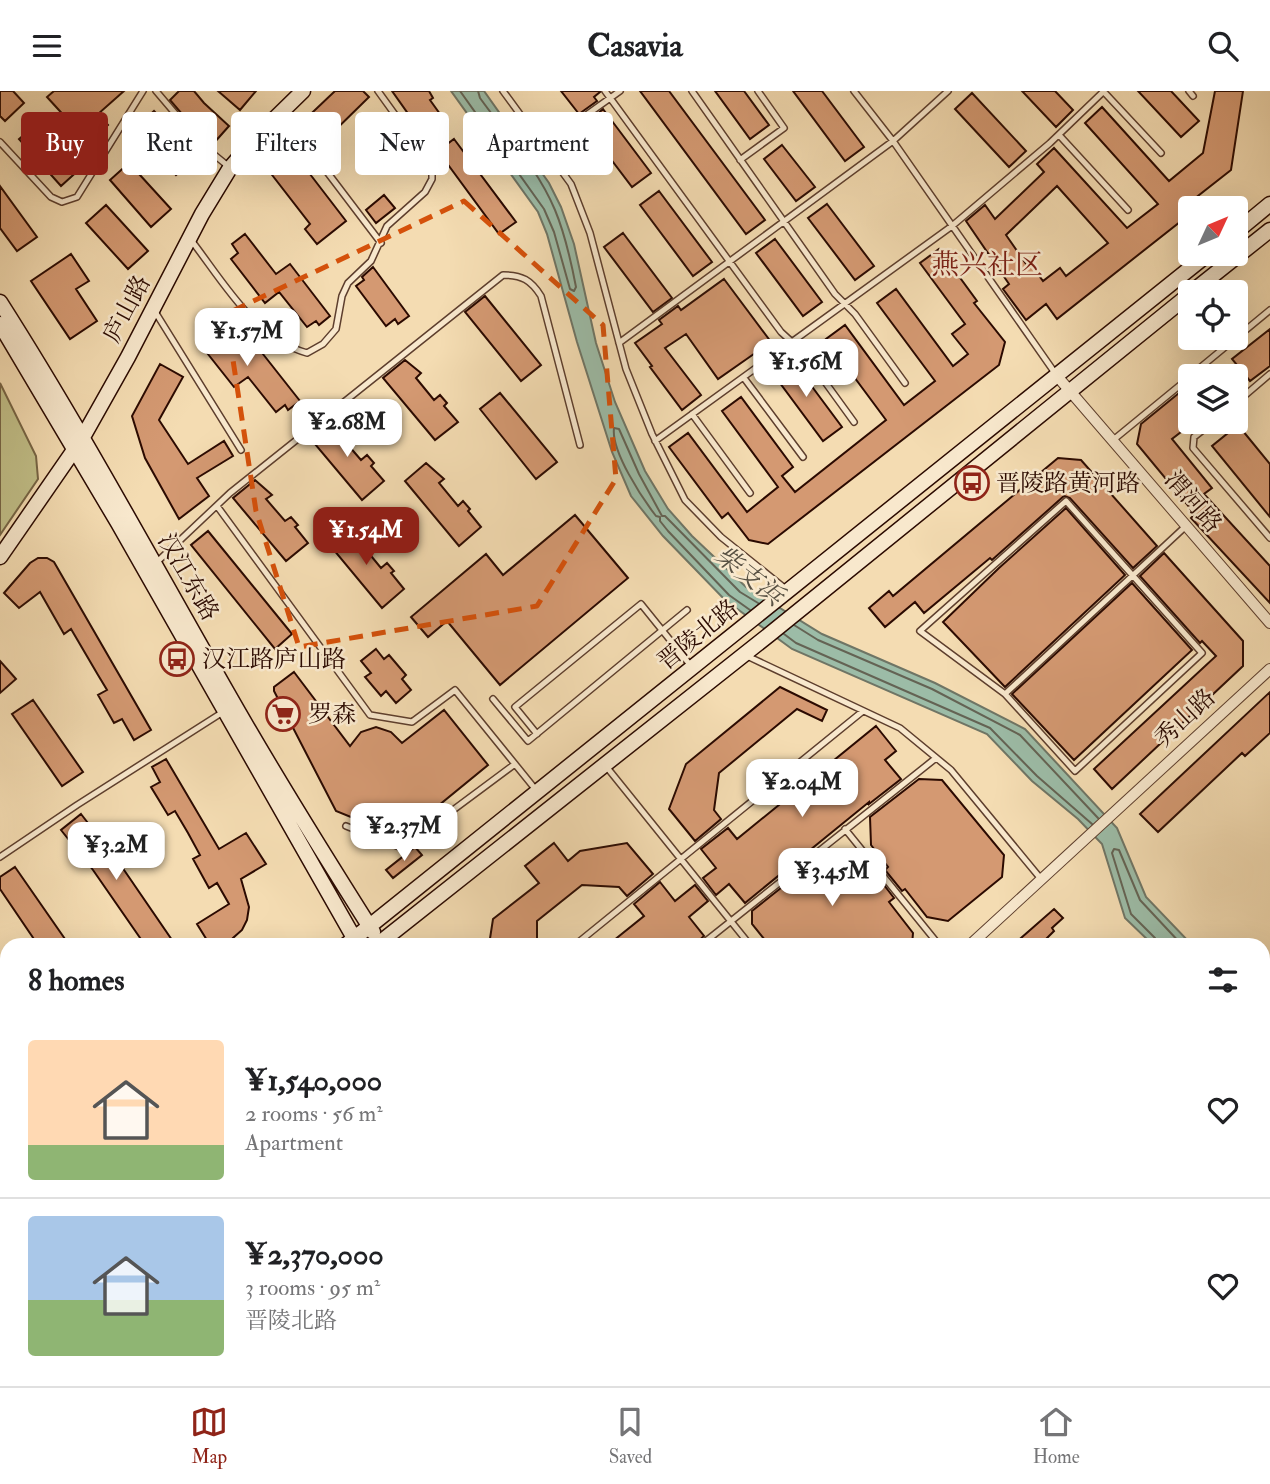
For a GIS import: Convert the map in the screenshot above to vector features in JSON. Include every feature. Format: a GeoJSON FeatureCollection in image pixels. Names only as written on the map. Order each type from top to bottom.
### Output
{"type":"FeatureCollection","features":[{"type":"Feature","properties":{"kind":"main road","name":"庐山路"},"geometry":{"type":"LineString","coordinates":[[0,557],[75,451],[230,168],[261,132],[303,91]]}},
{"type":"Feature","properties":{"kind":"main road"},"geometry":{"type":"LineString","coordinates":[[1248,222],[1270,204]]}},
{"type":"Feature","properties":{"kind":"main road","name":"晋陵北路"},"geometry":{"type":"LineString","coordinates":[[1207,280],[1270,230]]}},
{"type":"Feature","properties":{"kind":"main road","name":"晋陵北路"},"geometry":{"type":"LineString","coordinates":[[358,938],[1193,266]]}},
{"type":"Feature","properties":{"kind":"main road","name":"汉江东路"},"geometry":{"type":"LineString","coordinates":[[0,302],[83,437],[229,695],[376,938]]}},
{"type":"Feature","properties":{"kind":"main road","name":"晋陵北路"},"geometry":{"type":"LineString","coordinates":[[387,938],[770,634],[1178,303]]}},
{"type":"Feature","properties":{"kind":"main road","name":"汉江东路"},"geometry":{"type":"LineString","coordinates":[[0,324],[225,711],[350,938]]}},
{"type":"Feature","properties":{"kind":"street","name":"渭河路"},"geometry":{"type":"LineString","coordinates":[[1057,376],[1270,623]]}},
{"type":"Feature","properties":{"kind":"street","name":"秀山路"},"geometry":{"type":"LineString","coordinates":[[978,938],[1270,669]]}},
{"type":"Feature","properties":{"kind":"lane"},"geometry":{"type":"LineString","coordinates":[[1,144],[51,197],[62,202],[77,197],[143,91]]}},
{"type":"Feature","properties":{"kind":"lane"},"geometry":{"type":"LineString","coordinates":[[156,91],[201,144],[230,168]]}},
{"type":"Feature","properties":{"kind":"lane"},"geometry":{"type":"LineString","coordinates":[[189,239],[270,337],[289,348],[307,353],[323,344],[336,329],[342,296],[348,283],[371,261],[387,226],[425,192],[432,179],[432,166],[378,91]]}},
{"type":"Feature","properties":{"kind":"lane"},"geometry":{"type":"LineString","coordinates":[[503,91],[518,112]]}},
{"type":"Feature","properties":{"kind":"lane"},"geometry":{"type":"LineString","coordinates":[[605,91],[781,332],[804,353],[854,422]]}},
{"type":"Feature","properties":{"kind":"lane"},"geometry":{"type":"LineString","coordinates":[[590,112],[620,91]]}},
{"type":"Feature","properties":{"kind":"lane"},"geometry":{"type":"LineString","coordinates":[[692,91],[835,294],[855,314],[905,383]]}},
{"type":"Feature","properties":{"kind":"lane"},"geometry":{"type":"LineString","coordinates":[[740,160],[784,128],[758,91]]}},
{"type":"Feature","properties":{"kind":"lane"},"geometry":{"type":"LineString","coordinates":[[853,91],[893,141],[1057,376]]}},
{"type":"Feature","properties":{"kind":"lane"},"geometry":{"type":"LineString","coordinates":[[619,343],[893,141],[948,91]]}},
{"type":"Feature","properties":{"kind":"lane"},"geometry":{"type":"LineString","coordinates":[[655,441],[952,226],[1059,135],[1104,91],[1161,153]]}},
{"type":"Feature","properties":{"kind":"lane"},"geometry":{"type":"LineString","coordinates":[[1059,135],[1128,210]]}},
{"type":"Feature","properties":{"kind":"lane"},"geometry":{"type":"LineString","coordinates":[[329,175],[381,243]]}},
{"type":"Feature","properties":{"kind":"lane"},"geometry":{"type":"LineString","coordinates":[[564,175],[571,184],[590,233],[626,369],[655,441],[685,500],[721,537],[790,591]]}},
{"type":"Feature","properties":{"kind":"lane"},"geometry":{"type":"LineString","coordinates":[[154,564],[217,506],[503,275],[518,275],[532,282],[541,296],[580,445]]}},
{"type":"Feature","properties":{"kind":"lane"},"geometry":{"type":"LineString","coordinates":[[153,308],[241,450]]}},
{"type":"Feature","properties":{"kind":"lane"},"geometry":{"type":"LineString","coordinates":[[1205,364],[1270,310]]}},
{"type":"Feature","properties":{"kind":"lane"},"geometry":{"type":"LineString","coordinates":[[1248,393],[1270,374]]}},
{"type":"Feature","properties":{"kind":"lane"},"geometry":{"type":"LineString","coordinates":[[744,377],[803,457]]}},
{"type":"Feature","properties":{"kind":"lane"},"geometry":{"type":"LineString","coordinates":[[1112,441],[1178,386]]}},
{"type":"Feature","properties":{"kind":"lane"},"geometry":{"type":"LineString","coordinates":[[692,414],[750,493]]}},
{"type":"Feature","properties":{"kind":"lane"},"geometry":{"type":"LineString","coordinates":[[1198,434],[1194,437],[1193,448],[1270,538]]}},
{"type":"Feature","properties":{"kind":"lane"},"geometry":{"type":"LineString","coordinates":[[1066,501],[1132,575],[1202,653],[1075,771],[1005,694],[920,631],[1066,501]]}},
{"type":"Feature","properties":{"kind":"lane"},"geometry":{"type":"LineString","coordinates":[[217,506],[370,715],[412,722],[456,690],[538,793]]}},
{"type":"Feature","properties":{"kind":"lane"},"geometry":{"type":"LineString","coordinates":[[1005,694],[1186,526]]}},
{"type":"Feature","properties":{"kind":"lane"},"geometry":{"type":"LineString","coordinates":[[537,734],[515,707],[641,604],[693,668]]}},
{"type":"Feature","properties":{"kind":"lane"},"geometry":{"type":"LineString","coordinates":[[493,699],[528,741],[687,610]]}},
{"type":"Feature","properties":{"kind":"lane"},"geometry":{"type":"LineString","coordinates":[[745,654],[900,728],[951,770],[1041,879]]}},
{"type":"Feature","properties":{"kind":"lane"},"geometry":{"type":"LineString","coordinates":[[0,857],[225,711]]}},
{"type":"Feature","properties":{"kind":"lane"},"geometry":{"type":"LineString","coordinates":[[584,938],[863,711]]}},
{"type":"Feature","properties":{"kind":"lane"},"geometry":{"type":"LineString","coordinates":[[709,938],[936,758]]}},
{"type":"Feature","properties":{"kind":"lane"},"geometry":{"type":"LineString","coordinates":[[346,825],[402,848],[515,764]]}},
{"type":"Feature","properties":{"kind":"lane"},"geometry":{"type":"LineString","coordinates":[[605,765],[744,938]]}},
{"type":"Feature","properties":{"kind":"lane"},"geometry":{"type":"LineString","coordinates":[[845,829],[933,938]]}},
{"type":"Feature","properties":{"kind":"highlighted area"},"geometry":{"type":"Polygon","coordinates":[[[464,201],[603,325],[616,479],[537,606],[299,647],[256,511],[226,314],[464,201]]]}},
{"type":"Feature","properties":{"kind":"shaded area"},"geometry":{"type":"Polygon","coordinates":[[[0,383],[36,456],[38,479],[0,535],[0,383]]]}},
{"type":"Feature","properties":{"kind":"water"},"geometry":{"type":"Polygon","coordinates":[[[451,91],[484,91],[499,112],[466,112],[451,91]]]}},
{"type":"Feature","properties":{"kind":"water"},"geometry":{"type":"Polygon","coordinates":[[[511,175],[543,175],[549,183],[574,244],[596,343],[615,402],[645,471],[668,509],[692,536],[746,587],[822,634],[935,683],[1025,729],[1117,828],[1146,897],[1185,938],[1146,938],[1125,918],[1102,844],[1078,819],[1032,781],[987,734],[792,649],[725,600],[663,536],[631,496],[612,452],[577,342],[547,234],[538,212],[511,175]]]}},
{"type":"Feature","properties":{"kind":"building"},"geometry":{"type":"Polygon","coordinates":[[[0,91],[13,91],[24,103],[5,121],[0,116],[0,91]]]}},
{"type":"Feature","properties":{"kind":"building"},"geometry":{"type":"Polygon","coordinates":[[[54,91],[124,91],[100,112],[61,112],[47,97],[54,91]]]}},
{"type":"Feature","properties":{"kind":"building"},"geometry":{"type":"Polygon","coordinates":[[[179,91],[194,91],[214,112],[180,112],[170,100],[179,91]]]}},
{"type":"Feature","properties":{"kind":"building"},"geometry":{"type":"Polygon","coordinates":[[[218,91],[256,91],[240,110],[218,91]]]}},
{"type":"Feature","properties":{"kind":"building"},"geometry":{"type":"Polygon","coordinates":[[[335,91],[363,91],[369,97],[341,124],[341,112],[313,112],[335,91]]]}},
{"type":"Feature","properties":{"kind":"building"},"geometry":{"type":"Polygon","coordinates":[[[392,91],[429,91],[433,98],[430,100],[439,112],[407,112],[392,91]]]}},
{"type":"Feature","properties":{"kind":"building"},"geometry":{"type":"Polygon","coordinates":[[[561,91],[600,91],[594,97],[597,101],[582,112],[577,112],[561,91]]]}},
{"type":"Feature","properties":{"kind":"building"},"geometry":{"type":"Polygon","coordinates":[[[640,91],[669,91],[765,220],[746,234],[640,91]]]}},
{"type":"Feature","properties":{"kind":"building"},"geometry":{"type":"Polygon","coordinates":[[[715,91],[744,91],[769,125],[750,139],[715,91]]]}},
{"type":"Feature","properties":{"kind":"building"},"geometry":{"type":"Polygon","coordinates":[[[793,91],[822,91],[864,147],[845,161],[793,91]]]}},
{"type":"Feature","properties":{"kind":"building"},"geometry":{"type":"Polygon","coordinates":[[[1022,91],[1055,91],[1073,110],[1056,127],[1022,91]]]}},
{"type":"Feature","properties":{"kind":"building"},"geometry":{"type":"Polygon","coordinates":[[[1138,91],[1171,91],[1199,121],[1181,137],[1138,91]]]}},
{"type":"Feature","properties":{"kind":"building"},"geometry":{"type":"Polygon","coordinates":[[[1215,91],[1243,91],[1231,170],[1198,196],[1178,196],[1178,223],[1057,319],[1046,304],[1026,320],[1003,289],[1009,284],[966,221],[985,205],[995,219],[1044,172],[1037,164],[1054,148],[1127,228],[1158,204],[1085,123],[1102,107],[1169,181],[1203,153],[1215,91]],[[1057,186],[1006,235],[1029,268],[1032,266],[1043,281],[1060,268],[1066,276],[1108,243],[1057,186]]]}},
{"type":"Feature","properties":{"kind":"building"},"geometry":{"type":"Polygon","coordinates":[[[972,93],[1026,151],[1009,167],[955,109],[972,93]]]}},
{"type":"Feature","properties":{"kind":"building"},"geometry":{"type":"Polygon","coordinates":[[[217,115],[229,126],[217,140],[217,115]]]}},
{"type":"Feature","properties":{"kind":"building"},"geometry":{"type":"Polygon","coordinates":[[[613,122],[651,173],[632,187],[613,162],[613,122]]]}},
{"type":"Feature","properties":{"kind":"building"},"geometry":{"type":"Polygon","coordinates":[[[454,139],[463,151],[463,175],[481,175],[516,222],[499,234],[449,166],[449,143],[454,139]]]}},
{"type":"Feature","properties":{"kind":"building"},"geometry":{"type":"Polygon","coordinates":[[[782,145],[815,187],[796,201],[764,159],[782,145]]]}},
{"type":"Feature","properties":{"kind":"building"},"geometry":{"type":"Polygon","coordinates":[[[122,169],[122,175],[140,175],[171,209],[151,227],[110,180],[122,169]]]}},
{"type":"Feature","properties":{"kind":"building"},"geometry":{"type":"Polygon","coordinates":[[[51,175],[73,175],[61,186],[51,175]]]}},
{"type":"Feature","properties":{"kind":"building"},"geometry":{"type":"Polygon","coordinates":[[[272,175],[311,175],[346,221],[317,244],[305,229],[310,224],[272,175]]]}},
{"type":"Feature","properties":{"kind":"building"},"geometry":{"type":"Polygon","coordinates":[[[0,186],[37,237],[17,251],[0,228],[0,186]]]}},
{"type":"Feature","properties":{"kind":"building"},"geometry":{"type":"Polygon","coordinates":[[[659,191],[712,262],[693,276],[640,205],[659,191]]]}},
{"type":"Feature","properties":{"kind":"building"},"geometry":{"type":"Polygon","coordinates":[[[384,195],[395,208],[376,223],[366,210],[384,195]]]}},
{"type":"Feature","properties":{"kind":"building"},"geometry":{"type":"Polygon","coordinates":[[[827,204],[874,266],[855,280],[808,218],[827,204]]]}},
{"type":"Feature","properties":{"kind":"building"},"geometry":{"type":"Polygon","coordinates":[[[106,205],[148,251],[128,269],[86,223],[106,205]]]}},
{"type":"Feature","properties":{"kind":"building"},"geometry":{"type":"Polygon","coordinates":[[[623,233],[672,298],[653,312],[604,247],[623,233]]]}},
{"type":"Feature","properties":{"kind":"building"},"geometry":{"type":"Polygon","coordinates":[[[245,234],[276,274],[290,264],[330,316],[319,325],[316,321],[307,327],[279,292],[265,303],[231,259],[238,253],[232,244],[245,234]]]}},
{"type":"Feature","properties":{"kind":"building"},"geometry":{"type":"Polygon","coordinates":[[[775,239],[822,302],[803,316],[756,253],[775,239]]]}},
{"type":"Feature","properties":{"kind":"building"},"geometry":{"type":"Polygon","coordinates":[[[939,249],[977,301],[974,303],[1005,342],[999,365],[768,544],[749,540],[728,513],[722,518],[669,447],[688,433],[747,512],[778,487],[722,411],[741,397],[793,467],[782,476],[795,492],[886,420],[826,339],[845,325],[904,405],[935,381],[877,303],[896,289],[953,366],[968,354],[952,334],[965,324],[920,263],[939,249]]]}},
{"type":"Feature","properties":{"kind":"building"},"geometry":{"type":"Polygon","coordinates":[[[71,254],[89,281],[76,289],[97,321],[70,339],[31,281],[71,254]]]}},
{"type":"Feature","properties":{"kind":"building"},"geometry":{"type":"Polygon","coordinates":[[[373,267],[409,316],[398,324],[395,319],[386,326],[356,286],[373,267]]]}},
{"type":"Feature","properties":{"kind":"building"},"geometry":{"type":"Polygon","coordinates":[[[724,279],[771,342],[718,379],[686,334],[665,348],[701,395],[682,410],[635,343],[662,324],[659,320],[678,306],[681,310],[724,279]]]}},
{"type":"Feature","properties":{"kind":"building"},"geometry":{"type":"Polygon","coordinates":[[[485,296],[541,365],[521,381],[465,312],[485,296]]]}},
{"type":"Feature","properties":{"kind":"building"},"geometry":{"type":"Polygon","coordinates":[[[214,319],[245,359],[259,349],[300,401],[288,410],[285,405],[276,412],[248,377],[234,387],[200,344],[208,338],[201,329],[214,319]]]}},
{"type":"Feature","properties":{"kind":"building"},"geometry":{"type":"Polygon","coordinates":[[[1270,329],[1270,366],[1250,381],[1248,364],[1236,364],[1232,359],[1243,350],[1248,350],[1248,346],[1270,329]]]}},
{"type":"Feature","properties":{"kind":"building"},"geometry":{"type":"Polygon","coordinates":[[[790,357],[842,427],[823,441],[771,371],[790,357]]]}},
{"type":"Feature","properties":{"kind":"building"},"geometry":{"type":"Polygon","coordinates":[[[405,360],[421,373],[416,378],[434,400],[440,395],[447,403],[444,406],[458,422],[435,440],[383,378],[405,360]]]}},
{"type":"Feature","properties":{"kind":"building"},"geometry":{"type":"Polygon","coordinates":[[[160,364],[183,377],[159,420],[188,464],[224,441],[233,456],[197,478],[209,496],[179,519],[145,458],[132,416],[160,364]]]}},
{"type":"Feature","properties":{"kind":"building"},"geometry":{"type":"Polygon","coordinates":[[[500,393],[557,462],[536,479],[480,409],[500,393]]]}},
{"type":"Feature","properties":{"kind":"building"},"geometry":{"type":"Polygon","coordinates":[[[1178,394],[1178,434],[1172,439],[1212,488],[1204,494],[1270,566],[1270,603],[1191,518],[1195,514],[1137,444],[1141,424],[1178,394]]]}},
{"type":"Feature","properties":{"kind":"building"},"geometry":{"type":"Polygon","coordinates":[[[331,419],[348,433],[342,438],[361,460],[367,455],[374,463],[371,466],[384,481],[362,500],[309,437],[331,419]]]}},
{"type":"Feature","properties":{"kind":"building"},"geometry":{"type":"Polygon","coordinates":[[[1227,434],[1245,434],[1270,464],[1270,517],[1212,446],[1227,434]]]}},
{"type":"Feature","properties":{"kind":"building"},"geometry":{"type":"Polygon","coordinates":[[[1058,458],[1081,460],[1157,546],[1133,568],[1070,498],[1064,496],[992,560],[990,558],[924,613],[915,602],[885,627],[869,608],[889,591],[893,596],[1058,458]]]}},
{"type":"Feature","properties":{"kind":"building"},"geometry":{"type":"Polygon","coordinates":[[[426,463],[444,479],[439,483],[458,506],[463,501],[481,527],[459,546],[405,481],[426,463]]]}},
{"type":"Feature","properties":{"kind":"building"},"geometry":{"type":"Polygon","coordinates":[[[255,480],[272,495],[266,499],[285,521],[291,517],[298,525],[295,527],[308,543],[286,561],[233,498],[255,480]]]}},
{"type":"Feature","properties":{"kind":"building"},"geometry":{"type":"Polygon","coordinates":[[[1066,508],[1125,575],[1005,687],[943,622],[1066,508]]]}},
{"type":"Feature","properties":{"kind":"building"},"geometry":{"type":"Polygon","coordinates":[[[575,515],[628,578],[500,685],[447,621],[428,637],[411,617],[486,554],[503,575],[575,515]]]}},
{"type":"Feature","properties":{"kind":"building"},"geometry":{"type":"Polygon","coordinates":[[[350,525],[358,535],[361,533],[368,541],[362,545],[381,568],[387,563],[394,571],[391,573],[404,589],[382,608],[328,543],[350,525]]]}},
{"type":"Feature","properties":{"kind":"building"},"geometry":{"type":"Polygon","coordinates":[[[208,531],[292,634],[275,649],[191,545],[208,531]]]}},
{"type":"Feature","properties":{"kind":"building"},"geometry":{"type":"Polygon","coordinates":[[[1164,553],[1243,641],[1243,666],[1112,789],[1094,769],[1216,656],[1202,641],[1200,643],[1140,576],[1164,553]]]}},
{"type":"Feature","properties":{"kind":"building"},"geometry":{"type":"Polygon","coordinates":[[[38,558],[47,558],[54,562],[151,730],[134,740],[122,719],[114,723],[98,695],[107,690],[71,629],[64,634],[40,592],[19,608],[4,593],[30,563],[38,558]]]}},
{"type":"Feature","properties":{"kind":"building"},"geometry":{"type":"Polygon","coordinates":[[[1132,583],[1192,650],[1074,760],[1012,694],[1132,583]]]}},
{"type":"Feature","properties":{"kind":"building"},"geometry":{"type":"Polygon","coordinates":[[[376,649],[384,659],[389,655],[406,675],[402,679],[411,690],[396,703],[386,691],[381,696],[365,677],[371,673],[361,661],[376,649]]]}},
{"type":"Feature","properties":{"kind":"building"},"geometry":{"type":"Polygon","coordinates":[[[0,661],[16,679],[0,693],[0,661]]]}},
{"type":"Feature","properties":{"kind":"building"},"geometry":{"type":"Polygon","coordinates":[[[294,672],[350,746],[361,732],[376,727],[391,732],[402,743],[444,710],[488,765],[400,837],[336,811],[274,691],[274,687],[294,672]]]}},
{"type":"Feature","properties":{"kind":"building"},"geometry":{"type":"Polygon","coordinates":[[[780,687],[827,710],[822,721],[797,709],[719,773],[714,810],[721,819],[695,841],[669,809],[686,764],[780,687]]]}},
{"type":"Feature","properties":{"kind":"building"},"geometry":{"type":"Polygon","coordinates":[[[1270,692],[1270,733],[1245,756],[1242,753],[1158,832],[1140,814],[1270,692]]]}},
{"type":"Feature","properties":{"kind":"building"},"geometry":{"type":"Polygon","coordinates":[[[33,700],[83,772],[62,786],[12,714],[33,700]]]}},
{"type":"Feature","properties":{"kind":"building"},"geometry":{"type":"Polygon","coordinates":[[[876,726],[896,751],[885,760],[901,779],[745,903],[729,884],[716,895],[703,878],[716,868],[701,849],[728,828],[737,839],[876,726]]]}},
{"type":"Feature","properties":{"kind":"building"},"geometry":{"type":"Polygon","coordinates":[[[166,759],[219,849],[246,833],[266,864],[241,879],[249,907],[242,930],[233,938],[206,938],[197,924],[229,904],[217,883],[209,888],[193,859],[200,855],[188,833],[175,811],[168,815],[151,787],[160,782],[152,767],[166,759]]]}},
{"type":"Feature","properties":{"kind":"building"},"geometry":{"type":"Polygon","coordinates":[[[919,779],[942,780],[1004,855],[1002,877],[948,921],[927,917],[905,889],[902,891],[885,870],[888,867],[871,845],[870,817],[919,779]]]}},
{"type":"Feature","properties":{"kind":"building"},"geometry":{"type":"Polygon","coordinates":[[[81,814],[122,867],[171,938],[140,938],[93,870],[61,830],[81,814]]]}},
{"type":"Feature","properties":{"kind":"building"},"geometry":{"type":"Polygon","coordinates":[[[554,843],[568,861],[580,851],[627,843],[653,874],[627,896],[619,887],[582,885],[537,921],[537,938],[490,938],[493,919],[539,883],[525,866],[554,843]]]}},
{"type":"Feature","properties":{"kind":"building"},"geometry":{"type":"Polygon","coordinates":[[[415,847],[422,855],[393,878],[386,870],[415,847]]]}},
{"type":"Feature","properties":{"kind":"building"},"geometry":{"type":"Polygon","coordinates":[[[830,849],[850,852],[872,880],[877,876],[894,898],[889,902],[913,933],[913,938],[763,938],[752,924],[752,911],[830,849]]]}},
{"type":"Feature","properties":{"kind":"building"},"geometry":{"type":"Polygon","coordinates":[[[15,867],[64,938],[33,938],[0,889],[0,877],[15,867]]]}},
{"type":"Feature","properties":{"kind":"building"},"geometry":{"type":"Polygon","coordinates":[[[660,882],[675,901],[695,885],[708,901],[689,917],[704,936],[617,938],[644,916],[634,904],[660,882]]]}},
{"type":"Feature","properties":{"kind":"building"},"geometry":{"type":"Polygon","coordinates":[[[1054,909],[1063,918],[1052,928],[1054,931],[1047,938],[1021,938],[1054,909]]]}},
{"type":"Feature","properties":{"kind":"place","name":"晋陵路黄河路"},"geometry":{"type":"Point","coordinates":[972,483]}},
{"type":"Feature","properties":{"kind":"place","name":"汉江路庐山路"},"geometry":{"type":"Point","coordinates":[177,659]}},
{"type":"Feature","properties":{"kind":"place","name":"罗森"},"geometry":{"type":"Point","coordinates":[283,714]}},
{"type":"Feature","properties":{"kind":"district","name":"燕兴社区"},"geometry":{"type":"Point","coordinates":[987,265]}},
{"type":"Feature","properties":{"kind":"water label","name":"柴支浜"},"geometry":{"type":"Point","coordinates":[749,576]}}]}
